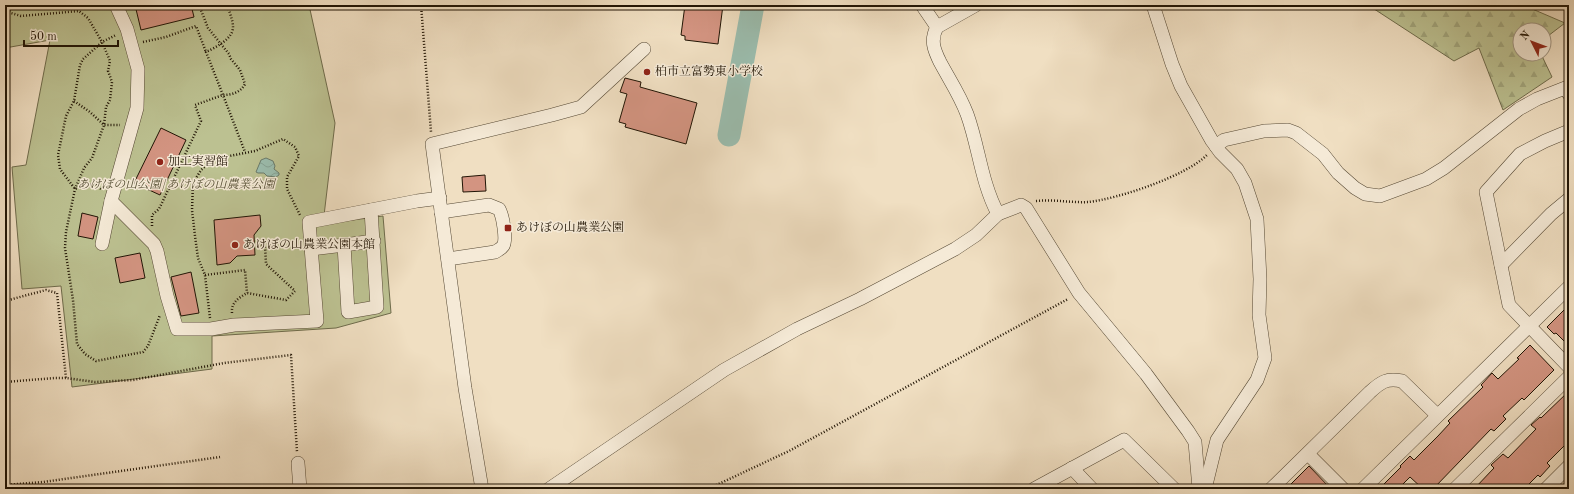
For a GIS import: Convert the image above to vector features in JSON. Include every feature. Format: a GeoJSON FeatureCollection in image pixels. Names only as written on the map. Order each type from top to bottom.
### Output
{"type":"FeatureCollection","features":[{"type":"Feature","properties":{"kind":"street"},"geometry":{"type":"LineString","coordinates":[[102,244],[111,201],[137,108],[138,69],[127,29],[116,5]]}},
{"type":"Feature","properties":{"kind":"street"},"geometry":{"type":"LineString","coordinates":[[922,5],[937,27]]}},
{"type":"Feature","properties":{"kind":"street"},"geometry":{"type":"LineString","coordinates":[[976,5],[937,27],[933,40],[934,48],[967,114],[984,180],[998,214]]}},
{"type":"Feature","properties":{"kind":"street"},"geometry":{"type":"LineString","coordinates":[[1153,5],[1172,64],[1181,86],[1216,146],[1237,169],[1245,183],[1257,220],[1260,279],[1259,315],[1265,358],[1257,380],[1217,440],[1205,489]]}},
{"type":"Feature","properties":{"kind":"street"},"geometry":{"type":"LineString","coordinates":[[482,489],[465,388],[432,144],[582,107],[644,49]]}},
{"type":"Feature","properties":{"kind":"street"},"geometry":{"type":"LineString","coordinates":[[1216,146],[1224,140],[1264,131],[1288,130],[1296,133],[1323,154],[1338,173],[1355,188],[1366,194],[1380,196],[1426,179],[1444,168],[1519,109],[1537,100],[1568,89]]}},
{"type":"Feature","properties":{"kind":"street"},"geometry":{"type":"LineString","coordinates":[[1569,131],[1520,154],[1486,192],[1509,305],[1569,367]]}},
{"type":"Feature","properties":{"kind":"street"},"geometry":{"type":"LineString","coordinates":[[111,201],[154,244],[177,329],[211,329],[234,325],[317,321],[309,222],[440,198]]}},
{"type":"Feature","properties":{"kind":"street"},"geometry":{"type":"LineString","coordinates":[[1501,264],[1551,214],[1569,200]]}},
{"type":"Feature","properties":{"kind":"street"},"geometry":{"type":"LineString","coordinates":[[441,212],[489,205],[499,209],[502,214],[505,241],[504,246],[495,252],[448,259]]}},
{"type":"Feature","properties":{"kind":"street"},"geometry":{"type":"LineString","coordinates":[[549,489],[724,370],[797,329],[860,299],[955,249],[976,234],[998,214],[1021,205],[1026,208],[1079,293],[1146,374],[1195,442],[1200,489]]}},
{"type":"Feature","properties":{"kind":"street"},"geometry":{"type":"LineString","coordinates":[[344,245],[348,312],[377,307],[371,210]]}},
{"type":"Feature","properties":{"kind":"street"},"geometry":{"type":"LineString","coordinates":[[311,249],[374,241]]}},
{"type":"Feature","properties":{"kind":"street"},"geometry":{"type":"LineString","coordinates":[[1363,489],[1569,287]]}},
{"type":"Feature","properties":{"kind":"street"},"geometry":{"type":"LineString","coordinates":[[1455,489],[1569,377]]}},
{"type":"Feature","properties":{"kind":"street"},"geometry":{"type":"LineString","coordinates":[[1271,489],[1384,380],[1402,380],[1437,416]]}},
{"type":"Feature","properties":{"kind":"street"},"geometry":{"type":"LineString","coordinates":[[1034,489],[1124,440],[1174,489]]}},
{"type":"Feature","properties":{"kind":"street"},"geometry":{"type":"LineString","coordinates":[[1308,454],[1343,489]]}},
{"type":"Feature","properties":{"kind":"street"},"geometry":{"type":"LineString","coordinates":[[298,463],[300,489]]}},
{"type":"Feature","properties":{"kind":"street"},"geometry":{"type":"LineString","coordinates":[[1546,489],[1569,466]]}},
{"type":"Feature","properties":{"kind":"street"},"geometry":{"type":"LineString","coordinates":[[1072,468],[1092,489]]}},
{"type":"Feature","properties":{"kind":"path"},"geometry":{"type":"LineString","coordinates":[[154,244],[152,215],[159,209],[201,121],[195,105],[224,95],[230,95],[242,89],[245,84],[240,70],[208,28],[199,5]]}},
{"type":"Feature","properties":{"kind":"path"},"geometry":{"type":"LineString","coordinates":[[206,52],[221,44],[231,35],[233,26],[227,5]]}},
{"type":"Feature","properties":{"kind":"path"},"geometry":{"type":"LineString","coordinates":[[421,5],[432,144]]}},
{"type":"Feature","properties":{"kind":"path"},"geometry":{"type":"LineString","coordinates":[[5,7],[11,13],[21,16],[79,11],[88,18],[102,42],[110,61],[108,70],[112,82],[110,100],[106,107],[104,125],[92,158],[84,168],[75,189],[66,232],[65,248],[73,300],[77,344],[85,354],[96,362],[143,352],[148,346],[167,296]]}},
{"type":"Feature","properties":{"kind":"path"},"geometry":{"type":"LineString","coordinates":[[132,45],[166,37],[196,26],[224,95],[244,152]]}},
{"type":"Feature","properties":{"kind":"path"},"geometry":{"type":"LineString","coordinates":[[75,189],[60,169],[58,154],[66,116],[74,101],[80,65],[84,59],[102,42]]}},
{"type":"Feature","properties":{"kind":"path"},"geometry":{"type":"LineString","coordinates":[[74,101],[90,112],[104,125]]}},
{"type":"Feature","properties":{"kind":"path"},"geometry":{"type":"LineString","coordinates":[[211,329],[205,275],[198,258],[192,210],[193,183],[201,170],[214,159],[255,151],[283,139],[295,147],[299,156],[287,177],[287,189],[298,214],[309,222]]}},
{"type":"Feature","properties":{"kind":"path"},"geometry":{"type":"LineString","coordinates":[[1021,205],[1043,201],[1089,202],[1131,192],[1153,184],[1200,162],[1216,146]]}},
{"type":"Feature","properties":{"kind":"path"},"geometry":{"type":"LineString","coordinates":[[75,189],[82,186],[96,184],[106,193],[111,201]]}},
{"type":"Feature","properties":{"kind":"path"},"geometry":{"type":"LineString","coordinates":[[234,325],[232,308],[235,301],[247,293],[286,300],[294,291],[266,264],[265,245],[258,245]]}},
{"type":"Feature","properties":{"kind":"path"},"geometry":{"type":"LineString","coordinates":[[205,275],[245,270],[247,293]]}},
{"type":"Feature","properties":{"kind":"path"},"geometry":{"type":"LineString","coordinates":[[5,301],[46,290],[57,293],[66,378]]}},
{"type":"Feature","properties":{"kind":"path"},"geometry":{"type":"LineString","coordinates":[[708,489],[790,451],[1079,293]]}},
{"type":"Feature","properties":{"kind":"path"},"geometry":{"type":"LineString","coordinates":[[5,382],[55,378],[95,382],[133,380],[224,363],[291,355],[298,463]]}},
{"type":"Feature","properties":{"kind":"path"},"geometry":{"type":"LineString","coordinates":[[5,485],[50,481],[220,457]]}},
{"type":"Feature","properties":{"kind":"green space","name":"あけぼの山公園/あけぼの山農業公園"},"geometry":{"type":"Polygon","coordinates":[[[5,5],[309,5],[335,123],[323,224],[383,216],[391,313],[336,328],[212,336],[212,369],[72,387],[61,286],[22,289],[12,167],[26,165],[50,40],[5,48],[5,5]]]}},
{"type":"Feature","properties":{"kind":"green space"},"geometry":{"type":"Polygon","coordinates":[[[1368,5],[1523,5],[1565,23],[1552,33],[1552,22],[1512,22],[1512,62],[1545,62],[1552,77],[1503,110],[1479,48],[1454,61],[1368,5]]]}},
{"type":"Feature","properties":{"kind":"water"},"geometry":{"type":"Polygon","coordinates":[[[266,158],[273,161],[275,166],[274,169],[279,173],[276,177],[267,176],[264,173],[256,172],[261,160],[266,158]]]}},
{"type":"Feature","properties":{"kind":"building"},"geometry":{"type":"Polygon","coordinates":[[[135,5],[191,5],[194,17],[141,30],[135,5]]]}},
{"type":"Feature","properties":{"kind":"building"},"geometry":{"type":"Polygon","coordinates":[[[685,5],[723,5],[718,44],[685,40],[685,36],[681,35],[685,5]]]}},
{"type":"Feature","properties":{"kind":"building"},"geometry":{"type":"Polygon","coordinates":[[[625,78],[641,82],[640,87],[697,103],[686,144],[625,127],[626,124],[619,122],[627,94],[620,92],[625,78]]]}},
{"type":"Feature","properties":{"kind":"building","name":"加工実習館"},"geometry":{"type":"Polygon","coordinates":[[[161,128],[186,140],[160,195],[134,183],[161,128]]]}},
{"type":"Feature","properties":{"kind":"building"},"geometry":{"type":"Polygon","coordinates":[[[485,175],[486,191],[463,192],[462,177],[485,175]]]}},
{"type":"Feature","properties":{"kind":"building"},"geometry":{"type":"Polygon","coordinates":[[[82,213],[98,217],[93,239],[78,236],[82,213]]]}},
{"type":"Feature","properties":{"kind":"building","name":"あけぼの山農業公園本館"},"geometry":{"type":"Polygon","coordinates":[[[260,215],[261,226],[254,235],[255,255],[237,256],[230,263],[217,265],[214,220],[260,215]]]}},
{"type":"Feature","properties":{"kind":"building"},"geometry":{"type":"Polygon","coordinates":[[[140,253],[145,278],[120,283],[115,258],[140,253]]]}},
{"type":"Feature","properties":{"kind":"building"},"geometry":{"type":"Polygon","coordinates":[[[191,272],[199,313],[181,316],[171,277],[191,272]]]}},
{"type":"Feature","properties":{"kind":"building"},"geometry":{"type":"Polygon","coordinates":[[[1569,305],[1569,346],[1556,333],[1554,334],[1547,327],[1569,305]]]}},
{"type":"Feature","properties":{"kind":"building"},"geometry":{"type":"Polygon","coordinates":[[[1530,345],[1554,370],[1524,400],[1522,398],[1503,416],[1506,419],[1494,431],[1491,429],[1433,489],[1423,489],[1410,477],[1398,489],[1379,489],[1410,456],[1414,460],[1438,436],[1450,423],[1448,421],[1483,387],[1481,385],[1492,373],[1498,379],[1519,359],[1517,358],[1530,345]]]}},
{"type":"Feature","properties":{"kind":"building"},"geometry":{"type":"Polygon","coordinates":[[[1569,391],[1569,441],[1547,463],[1550,466],[1540,477],[1538,475],[1524,489],[1474,489],[1494,468],[1491,465],[1503,454],[1508,458],[1536,429],[1531,425],[1540,417],[1541,418],[1569,391]]]}},
{"type":"Feature","properties":{"kind":"building"},"geometry":{"type":"Polygon","coordinates":[[[1309,466],[1331,489],[1286,489],[1309,466]]]}},
{"type":"Feature","properties":{"kind":"waterway"},"geometry":{"type":"LineString","coordinates":[[729,135],[753,5]]}},
{"type":"Feature","properties":{"kind":"place","name":"柏市立富勢東小学校"},"geometry":{"type":"Point","coordinates":[647,72]}},
{"type":"Feature","properties":{"kind":"place","name":"加工実習館"},"geometry":{"type":"Point","coordinates":[160,162]}},
{"type":"Feature","properties":{"kind":"place","name":"あけぼの山農業公園"},"geometry":{"type":"Point","coordinates":[508,228]}},
{"type":"Feature","properties":{"kind":"place","name":"あけぼの山農業公園本館"},"geometry":{"type":"Point","coordinates":[235,245]}}]}
